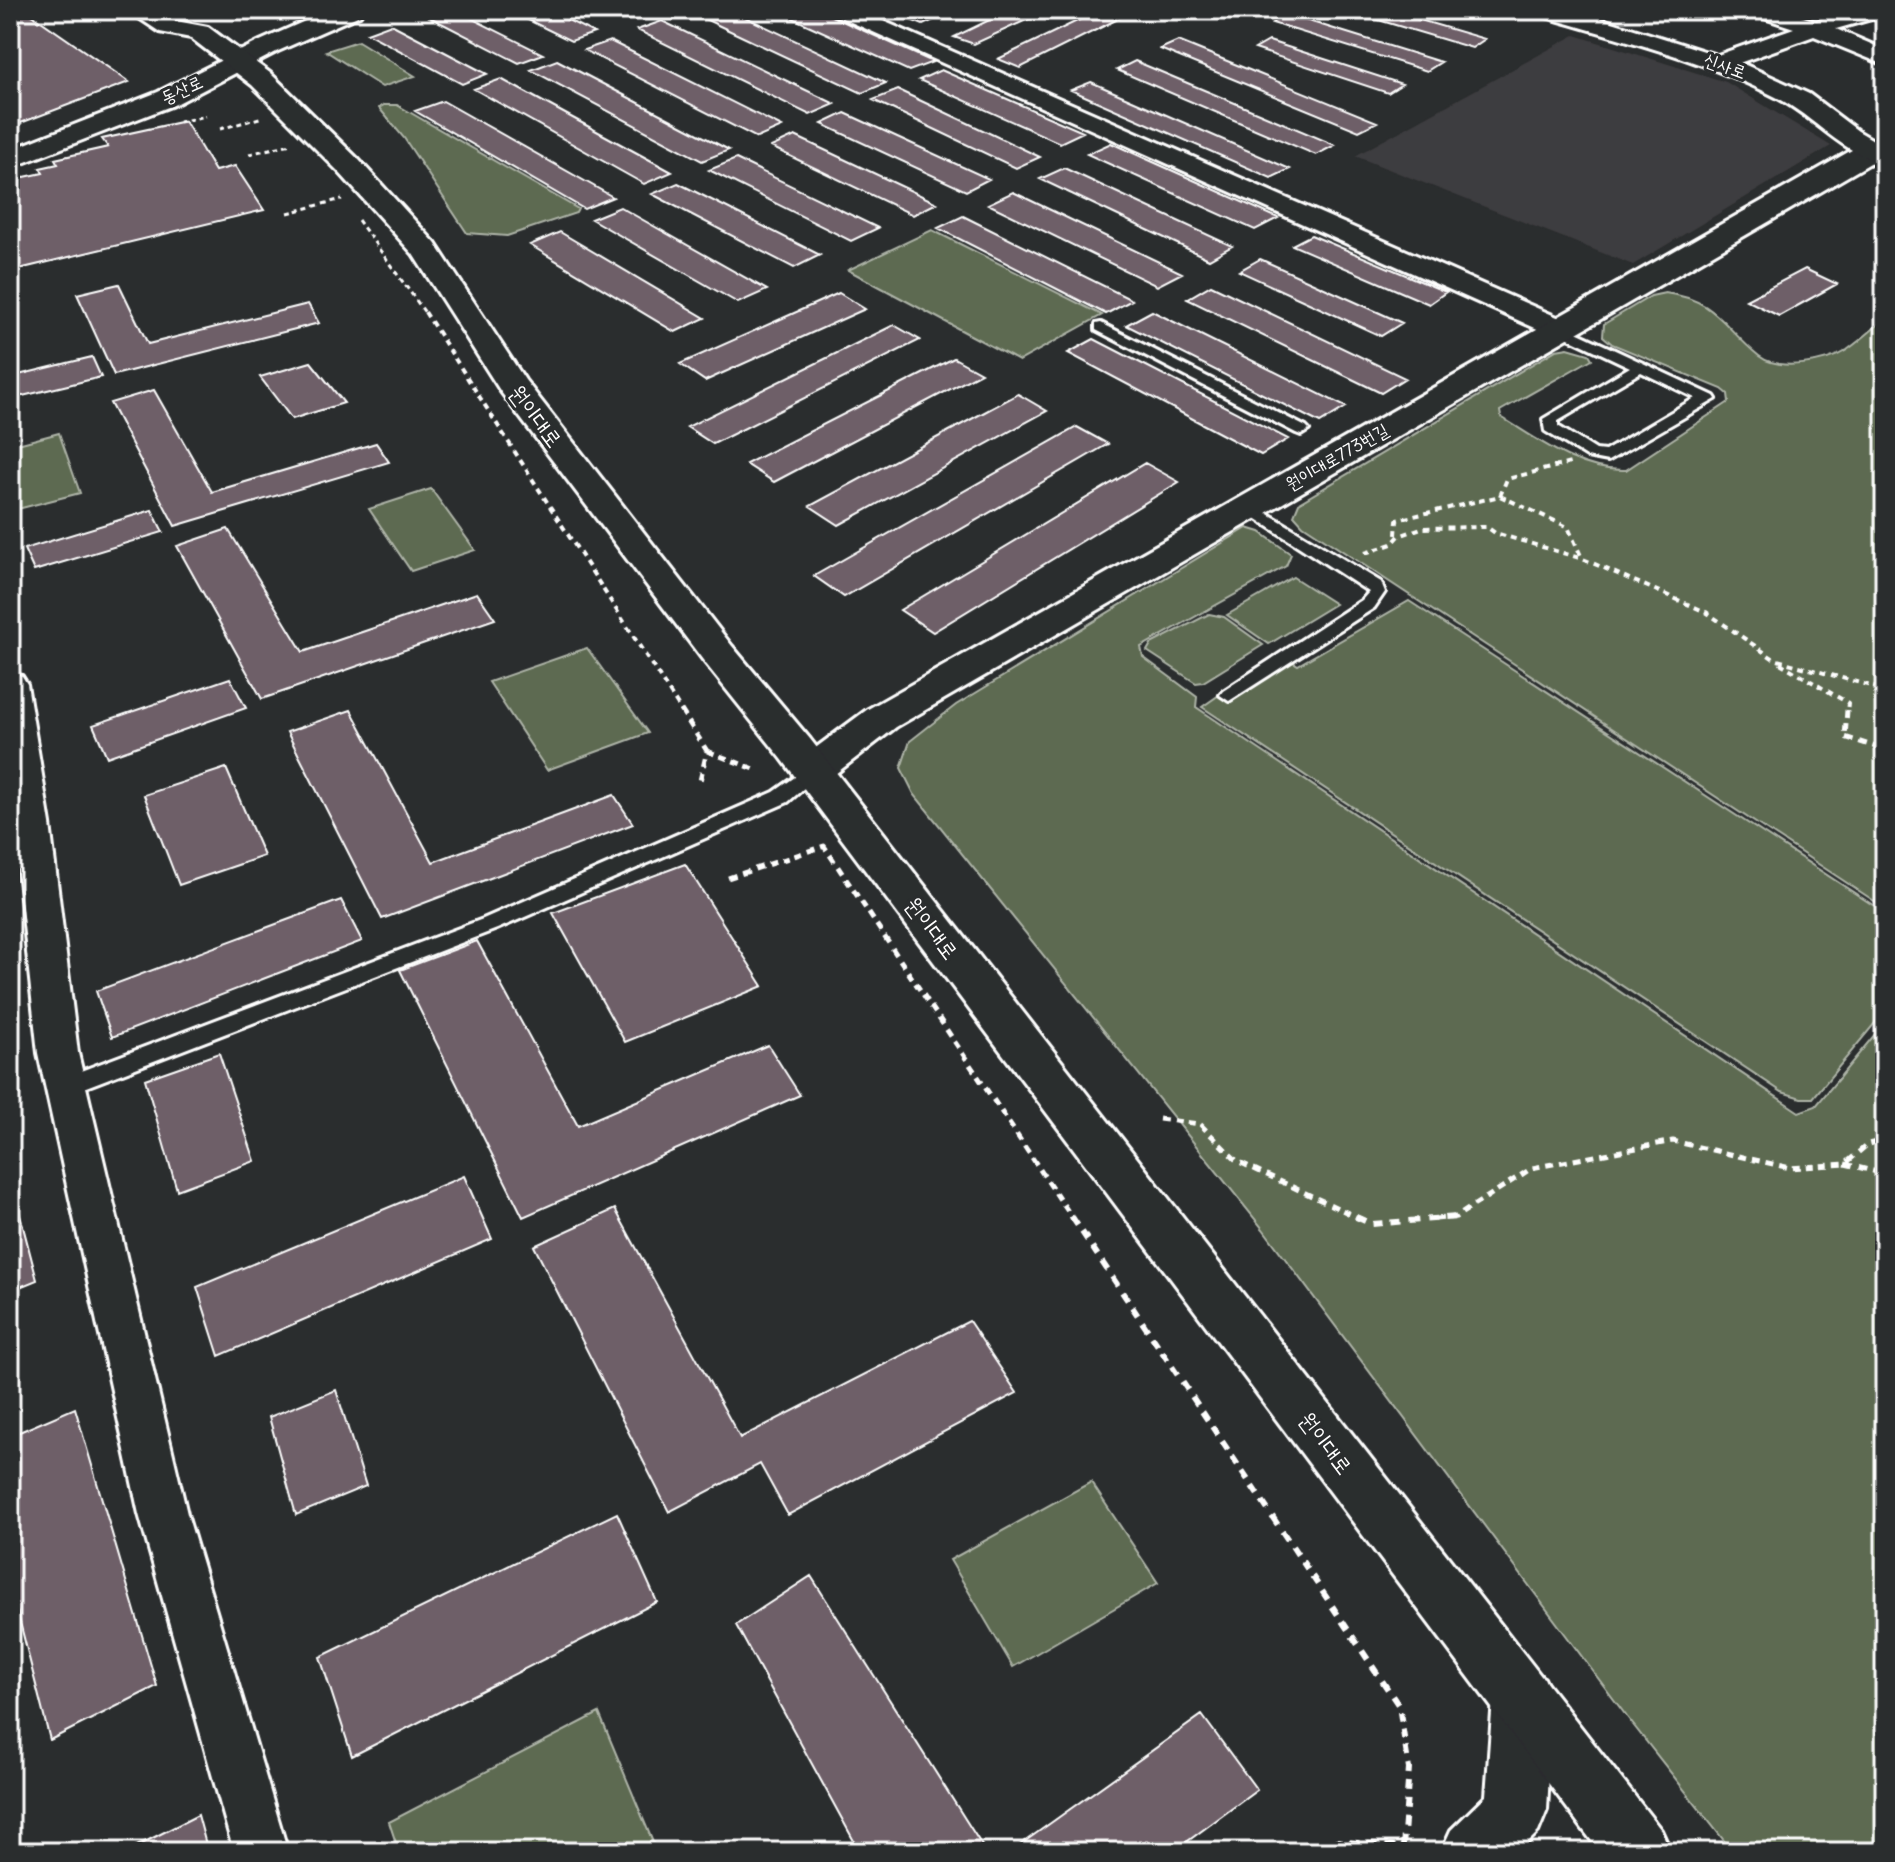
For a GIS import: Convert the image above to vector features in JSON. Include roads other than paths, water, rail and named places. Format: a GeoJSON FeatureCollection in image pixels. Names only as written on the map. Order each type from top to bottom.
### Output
{"type":"FeatureCollection","features":[{"type":"Feature","properties":{"kind":"main road","name":"원이대로"},"geometry":{"type":"LineString","coordinates":[[139,10],[169,27],[199,32],[239,61],[349,166],[425,249],[512,385],[812,771],[1639,1852]]}},
{"type":"Feature","properties":{"kind":"main road","name":"원이대로"},"geometry":{"type":"LineString","coordinates":[[180,10],[194,19],[199,32]]}},
{"type":"Feature","properties":{"kind":"main road","name":"동산로"},"geometry":{"type":"LineString","coordinates":[[10,160],[167,98],[351,10]]}},
{"type":"Feature","properties":{"kind":"main road","name":"신사로"},"geometry":{"type":"LineString","coordinates":[[1548,10],[1720,62],[1811,107],[1877,154]]}},
{"type":"Feature","properties":{"kind":"main road","name":"원이대로773번길"},"geometry":{"type":"LineString","coordinates":[[812,771],[877,721],[1561,329],[1877,154]]}},
{"type":"Feature","properties":{"kind":"main road"},"geometry":{"type":"LineString","coordinates":[[1473,1852],[1516,1810],[1523,1699]]}},
{"type":"Feature","properties":{"kind":"street"},"geometry":{"type":"LineString","coordinates":[[840,10],[1561,329]]}},
{"type":"Feature","properties":{"kind":"street"},"geometry":{"type":"LineString","coordinates":[[1759,10],[1815,28],[1885,58]]}},
{"type":"Feature","properties":{"kind":"street"},"geometry":{"type":"LineString","coordinates":[[1720,62],[1815,28],[1880,10]]}},
{"type":"Feature","properties":{"kind":"street"},"geometry":{"type":"LineString","coordinates":[[10,684],[32,824],[56,1040],[65,1086],[163,1514],[261,1852]]}},
{"type":"Feature","properties":{"kind":"lane"},"geometry":{"type":"LineString","coordinates":[[1101,327],[1301,430]]}},
{"type":"Feature","properties":{"kind":"lane"},"geometry":{"type":"LineString","coordinates":[[1561,329],[1707,398],[1617,453],[1599,456],[1556,434],[1549,424],[1551,419],[1640,367]]}},
{"type":"Feature","properties":{"kind":"lane"},"geometry":{"type":"LineString","coordinates":[[1229,695],[1368,604],[1377,592],[1375,586],[1282,531],[1249,507]]}},
{"type":"Feature","properties":{"kind":"lane"},"geometry":{"type":"LineString","coordinates":[[65,1086],[490,924],[781,797],[812,771]]}}]}
